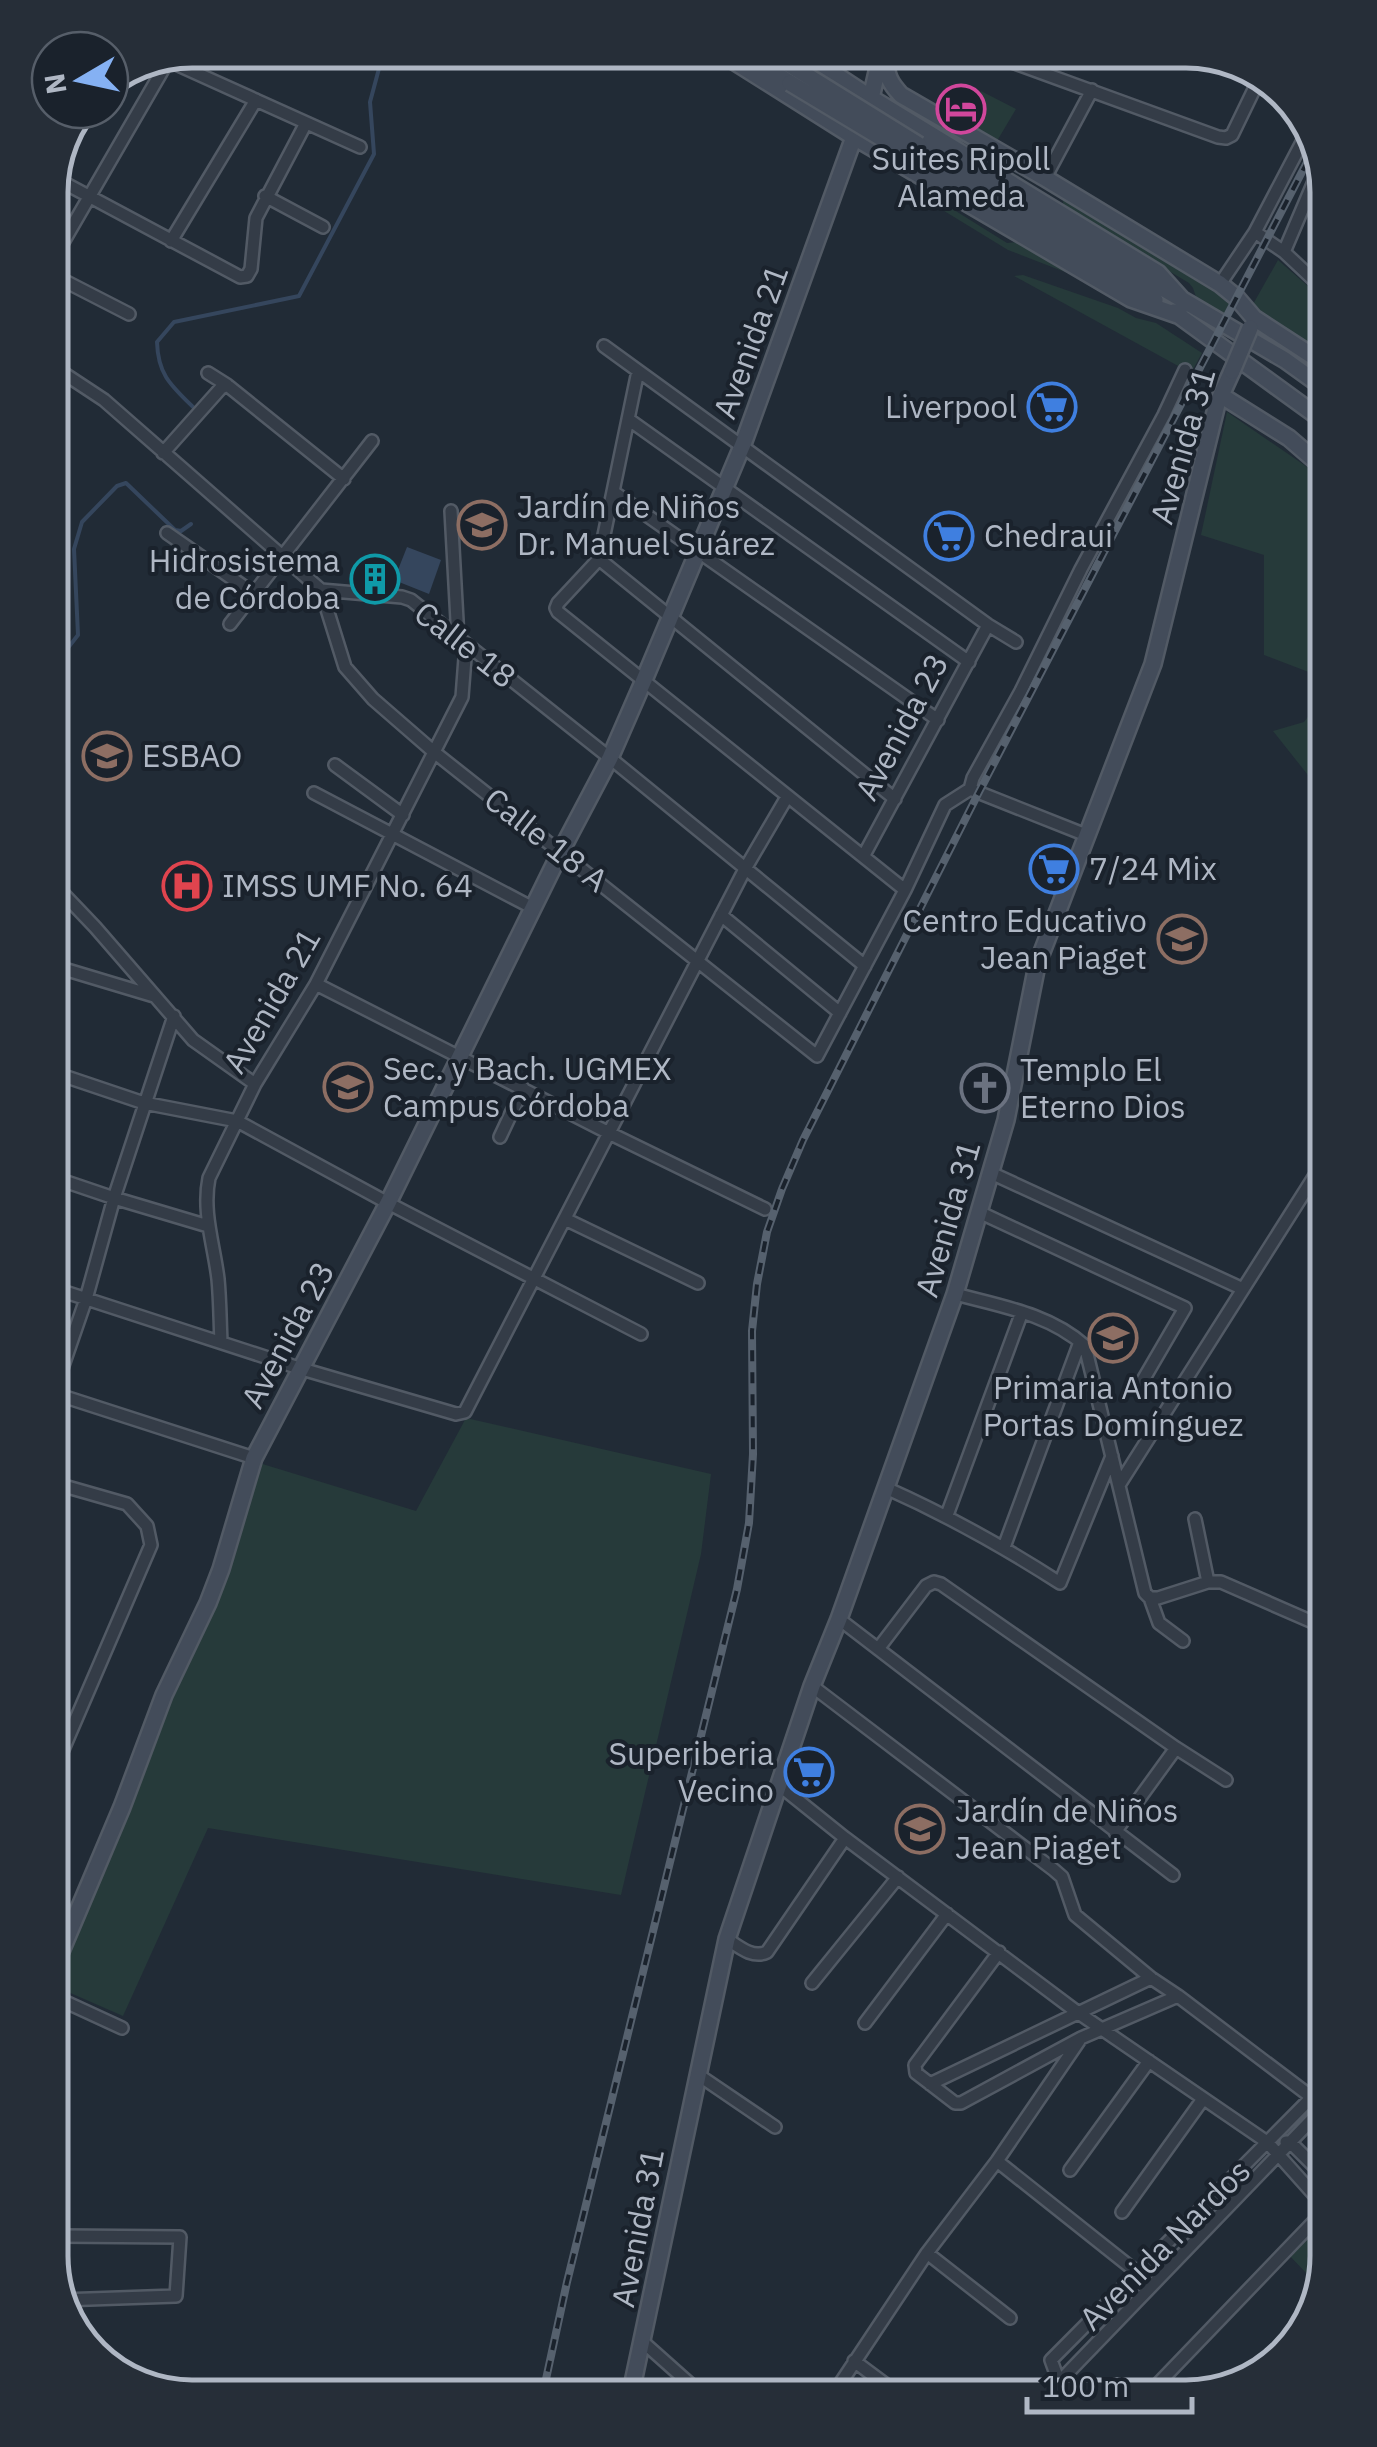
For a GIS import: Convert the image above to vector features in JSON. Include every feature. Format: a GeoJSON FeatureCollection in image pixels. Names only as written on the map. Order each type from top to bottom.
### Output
{"type":"FeatureCollection","features":[{"type":"Feature","properties":{"kind":"street"},"geometry":{"type":"LineString","coordinates":[[187,68],[360,146]]}},
{"type":"Feature","properties":{"kind":"street"},"geometry":{"type":"LineString","coordinates":[[745,68],[854,137],[1131,299],[1183,310]]}},
{"type":"Feature","properties":{"kind":"street"},"geometry":{"type":"LineString","coordinates":[[777,68],[1183,310],[1285,360],[1310,378]]}},
{"type":"Feature","properties":{"kind":"street"},"geometry":{"type":"LineString","coordinates":[[785,68],[794,76]]}},
{"type":"Feature","properties":{"kind":"street"},"geometry":{"type":"LineString","coordinates":[[826,68],[1158,273],[1183,310],[1310,410]]}},
{"type":"Feature","properties":{"kind":"street","name":"Avenida 21"},"geometry":{"type":"LineString","coordinates":[[610,758],[742,444],[844,172],[874,68]]}},
{"type":"Feature","properties":{"kind":"street"},"geometry":{"type":"LineString","coordinates":[[885,68],[901,94],[1220,284],[1236,297],[1252,323],[1310,355]]}},
{"type":"Feature","properties":{"kind":"street"},"geometry":{"type":"LineString","coordinates":[[1028,68],[1226,138],[1232,135],[1255,88]]}},
{"type":"Feature","properties":{"kind":"street"},"geometry":{"type":"LineString","coordinates":[[68,234],[161,72]]}},
{"type":"Feature","properties":{"kind":"street"},"geometry":{"type":"LineString","coordinates":[[1056,210],[1045,178],[1092,90]]}},
{"type":"Feature","properties":{"kind":"street"},"geometry":{"type":"LineString","coordinates":[[171,241],[256,100]]}},
{"type":"Feature","properties":{"kind":"street"},"geometry":{"type":"LineString","coordinates":[[68,186],[240,277],[248,276],[256,218],[306,124]]}},
{"type":"Feature","properties":{"kind":"street"},"geometry":{"type":"LineString","coordinates":[[1220,284],[1255,232],[1300,145]]}},
{"type":"Feature","properties":{"kind":"street"},"geometry":{"type":"LineString","coordinates":[[992,170],[1014,160]]}},
{"type":"Feature","properties":{"kind":"street"},"geometry":{"type":"LineString","coordinates":[[1284,252],[1310,191]]}},
{"type":"Feature","properties":{"kind":"street"},"geometry":{"type":"LineString","coordinates":[[266,196],[323,226]]}},
{"type":"Feature","properties":{"kind":"street"},"geometry":{"type":"LineString","coordinates":[[1255,232],[1310,276]]}},
{"type":"Feature","properties":{"kind":"street"},"geometry":{"type":"LineString","coordinates":[[68,283],[129,314]]}},
{"type":"Feature","properties":{"kind":"street","name":"Avenida 31"},"geometry":{"type":"LineString","coordinates":[[634,2379],[727,1939],[812,1686],[955,1294],[1006,1120],[1037,965],[1154,664],[1217,404],[1252,323]]}},
{"type":"Feature","properties":{"kind":"street"},"geometry":{"type":"LineString","coordinates":[[604,346],[1016,642]]}},
{"type":"Feature","properties":{"kind":"street"},"geometry":{"type":"LineString","coordinates":[[722,915],[840,1013],[945,805],[970,789],[1185,370]]}},
{"type":"Feature","properties":{"kind":"street"},"geometry":{"type":"LineString","coordinates":[[638,372],[599,560],[556,608],[558,612],[905,890]]}},
{"type":"Feature","properties":{"kind":"street"},"geometry":{"type":"LineString","coordinates":[[208,374],[228,385],[344,479]]}},
{"type":"Feature","properties":{"kind":"street"},"geometry":{"type":"LineString","coordinates":[[68,376],[104,400],[321,590]]}},
{"type":"Feature","properties":{"kind":"street"},"geometry":{"type":"LineString","coordinates":[[163,452],[228,385]]}},
{"type":"Feature","properties":{"kind":"street"},"geometry":{"type":"LineString","coordinates":[[1222,396],[1289,438],[1310,456]]}},
{"type":"Feature","properties":{"kind":"street"},"geometry":{"type":"LineString","coordinates":[[628,419],[969,662]]}},
{"type":"Feature","properties":{"kind":"street"},"geometry":{"type":"LineString","coordinates":[[230,624],[372,440]]}},
{"type":"Feature","properties":{"kind":"street"},"geometry":{"type":"LineString","coordinates":[[614,492],[938,720]]}},
{"type":"Feature","properties":{"kind":"street","name":"Avenida 21"},"geometry":{"type":"LineString","coordinates":[[221,1342],[218,1278],[208,1226],[208,1178],[255,1084],[316,984],[462,697],[462,642],[451,511]]}},
{"type":"Feature","properties":{"kind":"street"},"geometry":{"type":"LineString","coordinates":[[167,533],[253,593]]}},
{"type":"Feature","properties":{"kind":"street"},"geometry":{"type":"LineString","coordinates":[[599,560],[895,799]]}},
{"type":"Feature","properties":{"kind":"street","name":"Calle 18"},"geometry":{"type":"LineString","coordinates":[[321,590],[411,600],[865,966]]}},
{"type":"Feature","properties":{"kind":"street","name":"Calle 18 A"},"geometry":{"type":"LineString","coordinates":[[321,590],[345,668],[434,752],[817,1056],[840,1013]]}},
{"type":"Feature","properties":{"kind":"street","name":"Avenida 23"},"geometry":{"type":"LineString","coordinates":[[864,855],[988,625]]}},
{"type":"Feature","properties":{"kind":"street","name":"Avenida 23"},"geometry":{"type":"LineString","coordinates":[[68,1935],[164,1695],[221,1570],[254,1458],[388,1204],[610,758]]}},
{"type":"Feature","properties":{"kind":"street"},"geometry":{"type":"LineString","coordinates":[[335,765],[402,815]]}},
{"type":"Feature","properties":{"kind":"street"},"geometry":{"type":"LineString","coordinates":[[970,789],[1086,835]]}},
{"type":"Feature","properties":{"kind":"street"},"geometry":{"type":"LineString","coordinates":[[314,793],[533,908]]}},
{"type":"Feature","properties":{"kind":"street"},"geometry":{"type":"LineString","coordinates":[[68,1293],[302,1368],[456,1414],[465,1412],[745,869],[788,796]]}},
{"type":"Feature","properties":{"kind":"street"},"geometry":{"type":"LineString","coordinates":[[68,899],[202,1048],[255,1084]]}},
{"type":"Feature","properties":{"kind":"street"},"geometry":{"type":"LineString","coordinates":[[68,970],[154,996]]}},
{"type":"Feature","properties":{"kind":"street"},"geometry":{"type":"LineString","coordinates":[[316,984],[765,1209]]}},
{"type":"Feature","properties":{"kind":"street"},"geometry":{"type":"LineString","coordinates":[[68,1351],[174,1016]]}},
{"type":"Feature","properties":{"kind":"street"},"geometry":{"type":"LineString","coordinates":[[68,1077],[144,1103],[238,1121],[388,1204],[641,1334]]}},
{"type":"Feature","properties":{"kind":"street"},"geometry":{"type":"LineString","coordinates":[[500,1137],[522,1088]]}},
{"type":"Feature","properties":{"kind":"street"},"geometry":{"type":"LineString","coordinates":[[991,1173],[1243,1288]]}},
{"type":"Feature","properties":{"kind":"street"},"geometry":{"type":"LineString","coordinates":[[68,1182],[208,1226]]}},
{"type":"Feature","properties":{"kind":"street"},"geometry":{"type":"LineString","coordinates":[[1119,1485],[1310,1183]]}},
{"type":"Feature","properties":{"kind":"street"},"geometry":{"type":"LineString","coordinates":[[980,1212],[1185,1308],[1139,1387]]}},
{"type":"Feature","properties":{"kind":"street"},"geometry":{"type":"LineString","coordinates":[[565,1219],[698,1284]]}},
{"type":"Feature","properties":{"kind":"street"},"geometry":{"type":"LineString","coordinates":[[955,1294],[1022,1312],[1066,1331],[1087,1351],[1145,1592],[1159,1623],[1182,1641]]}},
{"type":"Feature","properties":{"kind":"street"},"geometry":{"type":"LineString","coordinates":[[947,1515],[1022,1312]]}},
{"type":"Feature","properties":{"kind":"street"},"geometry":{"type":"LineString","coordinates":[[1004,1547],[1080,1342]]}},
{"type":"Feature","properties":{"kind":"street"},"geometry":{"type":"LineString","coordinates":[[68,1398],[254,1458]]}},
{"type":"Feature","properties":{"kind":"street"},"geometry":{"type":"LineString","coordinates":[[886,1488],[947,1515],[1060,1583],[1112,1455]]}},
{"type":"Feature","properties":{"kind":"street"},"geometry":{"type":"LineString","coordinates":[[68,1487],[127,1504],[147,1526],[151,1545],[68,1738]]}},
{"type":"Feature","properties":{"kind":"street"},"geometry":{"type":"LineString","coordinates":[[1195,1519],[1208,1582]]}},
{"type":"Feature","properties":{"kind":"street"},"geometry":{"type":"LineString","coordinates":[[1150,1598],[1220,1582],[1310,1621]]}},
{"type":"Feature","properties":{"kind":"street"},"geometry":{"type":"LineString","coordinates":[[878,1649],[926,1586],[941,1584],[1226,1780]]}},
{"type":"Feature","properties":{"kind":"street"},"geometry":{"type":"LineString","coordinates":[[839,1619],[1174,1875]]}},
{"type":"Feature","properties":{"kind":"street"},"geometry":{"type":"LineString","coordinates":[[812,1686],[1054,1870],[1062,1877],[1075,1915],[1151,1978],[1310,2095]]}},
{"type":"Feature","properties":{"kind":"street"},"geometry":{"type":"LineString","coordinates":[[1115,1832],[1176,1748]]}},
{"type":"Feature","properties":{"kind":"street"},"geometry":{"type":"LineString","coordinates":[[779,1784],[1077,2012],[1267,2142],[1310,2191]]}},
{"type":"Feature","properties":{"kind":"street"},"geometry":{"type":"LineString","coordinates":[[727,1939],[754,1955],[766,1952],[846,1838]]}},
{"type":"Feature","properties":{"kind":"street"},"geometry":{"type":"LineString","coordinates":[[812,1983],[898,1877]]}},
{"type":"Feature","properties":{"kind":"street"},"geometry":{"type":"LineString","coordinates":[[865,2023],[947,1914]]}},
{"type":"Feature","properties":{"kind":"street"},"geometry":{"type":"LineString","coordinates":[[999,1952],[914,2068],[958,2104],[1081,2038],[1178,1996]]}},
{"type":"Feature","properties":{"kind":"street"},"geometry":{"type":"LineString","coordinates":[[930,2084],[1151,1978]]}},
{"type":"Feature","properties":{"kind":"street"},"geometry":{"type":"LineString","coordinates":[[68,2003],[122,2028]]}},
{"type":"Feature","properties":{"kind":"street"},"geometry":{"type":"LineString","coordinates":[[843,2380],[927,2253],[997,2161],[1081,2038]]}},
{"type":"Feature","properties":{"kind":"street"},"geometry":{"type":"LineString","coordinates":[[1070,2170],[1150,2061]]}},
{"type":"Feature","properties":{"kind":"street"},"geometry":{"type":"LineString","coordinates":[[697,2074],[775,2127]]}},
{"type":"Feature","properties":{"kind":"street"},"geometry":{"type":"LineString","coordinates":[[1122,2212],[1203,2099]]}},
{"type":"Feature","properties":{"kind":"street","name":"Avenida Nardos"},"geometry":{"type":"LineString","coordinates":[[1059,2380],[1051,2360],[1310,2099]]}},
{"type":"Feature","properties":{"kind":"street","name":"Avenida Nardos"},"geometry":{"type":"LineString","coordinates":[[1062,2380],[1310,2121]]}},
{"type":"Feature","properties":{"kind":"street"},"geometry":{"type":"LineString","coordinates":[[1267,2142],[1290,2142],[1310,2162]]}},
{"type":"Feature","properties":{"kind":"street"},"geometry":{"type":"LineString","coordinates":[[997,2161],[1138,2273]]}},
{"type":"Feature","properties":{"kind":"street"},"geometry":{"type":"LineString","coordinates":[[1161,2380],[1310,2226]]}},
{"type":"Feature","properties":{"kind":"street"},"geometry":{"type":"LineString","coordinates":[[68,2236],[180,2237],[176,2296],[76,2299]]}},
{"type":"Feature","properties":{"kind":"street"},"geometry":{"type":"LineString","coordinates":[[927,2253],[1010,2318]]}},
{"type":"Feature","properties":{"kind":"street"},"geometry":{"type":"LineString","coordinates":[[643,2342],[684,2379]]}},
{"type":"Feature","properties":{"kind":"street"},"geometry":{"type":"LineString","coordinates":[[854,2362],[879,2380]]}},
{"type":"Feature","properties":{"kind":"green space"},"geometry":{"type":"Polygon","coordinates":[[[981,91],[1016,109],[997,141],[963,122],[981,91]]]}},
{"type":"Feature","properties":{"kind":"green space"},"geometry":{"type":"Polygon","coordinates":[[[922,190],[1007,243],[1018,242],[1078,277],[1008,250],[918,195],[922,190]]]}},
{"type":"Feature","properties":{"kind":"green space"},"geometry":{"type":"Polygon","coordinates":[[[1062,196],[1231,300],[1224,314],[1196,297],[1189,283],[1064,208],[1062,196]]]}},
{"type":"Feature","properties":{"kind":"green space"},"geometry":{"type":"Polygon","coordinates":[[[1278,260],[1310,288],[1310,343],[1252,306],[1278,260]]]}},
{"type":"Feature","properties":{"kind":"green space"},"geometry":{"type":"Polygon","coordinates":[[[1023,275],[1156,323],[1202,353],[1191,373],[1014,276],[1023,275]]]}},
{"type":"Feature","properties":{"kind":"green space"},"geometry":{"type":"Polygon","coordinates":[[[1227,412],[1310,469],[1310,673],[1264,655],[1264,555],[1201,535],[1227,412]]]}},
{"type":"Feature","properties":{"kind":"green space"},"geometry":{"type":"Polygon","coordinates":[[[1310,714],[1310,778],[1273,731],[1304,722],[1310,714]]]}},
{"type":"Feature","properties":{"kind":"green space"},"geometry":{"type":"Polygon","coordinates":[[[466,1418],[711,1474],[701,1554],[621,1895],[208,1828],[123,2016],[68,1992],[68,1943],[172,1688],[256,1462],[416,1511],[466,1418]]]}},
{"type":"Feature","properties":{"kind":"green space"},"geometry":{"type":"Polygon","coordinates":[[[1310,2231],[1308,2274],[1287,2253],[1310,2231]]]}},
{"type":"Feature","properties":{"kind":"water"},"geometry":{"type":"Polygon","coordinates":[[[407,547],[441,560],[429,594],[394,580],[407,547]]]}},
{"type":"Feature","properties":{"kind":"waterway"},"geometry":{"type":"LineString","coordinates":[[197,411],[164,373],[157,342],[174,322],[299,296],[374,154],[370,102],[379,68]]}},
{"type":"Feature","properties":{"kind":"waterway"},"geometry":{"type":"LineString","coordinates":[[68,648],[78,635],[74,549],[82,522],[117,486],[126,483],[175,530],[181,531],[191,524]]}},
{"type":"Feature","properties":{"kind":"railway"},"geometry":{"type":"LineString","coordinates":[[546,2379],[737,1589],[749,1523],[752,1331],[767,1232],[803,1140],[979,792],[1306,164]]}},
{"type":"Feature","properties":{"kind":"place","name":"Suites Ripoll Alameda"},"geometry":{"type":"Point","coordinates":[961,109]}},
{"type":"Feature","properties":{"kind":"place","name":"Liverpool"},"geometry":{"type":"Point","coordinates":[1052,407]}},
{"type":"Feature","properties":{"kind":"place","name":"Jardín de Niños Dr. Manuel Suárez"},"geometry":{"type":"Point","coordinates":[482,525]}},
{"type":"Feature","properties":{"kind":"place","name":"Chedraui"},"geometry":{"type":"Point","coordinates":[949,536]}},
{"type":"Feature","properties":{"kind":"place","name":"Hidrosistema de Córdoba"},"geometry":{"type":"Point","coordinates":[375,579]}},
{"type":"Feature","properties":{"kind":"place","name":"ESBAO"},"geometry":{"type":"Point","coordinates":[107,756]}},
{"type":"Feature","properties":{"kind":"place","name":"7/24 Mix"},"geometry":{"type":"Point","coordinates":[1054,869]}},
{"type":"Feature","properties":{"kind":"place","name":"IMSS UMF No. 64"},"geometry":{"type":"Point","coordinates":[187,886]}},
{"type":"Feature","properties":{"kind":"place","name":"Centro Educativo Jean Piaget"},"geometry":{"type":"Point","coordinates":[1182,939]}},
{"type":"Feature","properties":{"kind":"place","name":"Sec. y Bach. UGMEX Campus Córdoba"},"geometry":{"type":"Point","coordinates":[348,1087]}},
{"type":"Feature","properties":{"kind":"place","name":"Templo El Eterno Dios"},"geometry":{"type":"Point","coordinates":[985,1088]}},
{"type":"Feature","properties":{"kind":"place","name":"Primaria Antonio Portas Domínguez"},"geometry":{"type":"Point","coordinates":[1113,1338]}},
{"type":"Feature","properties":{"kind":"place","name":"Superiberia Vecino"},"geometry":{"type":"Point","coordinates":[809,1772]}},
{"type":"Feature","properties":{"kind":"place","name":"Jardín de Niños Jean Piaget"},"geometry":{"type":"Point","coordinates":[920,1829]}}]}
